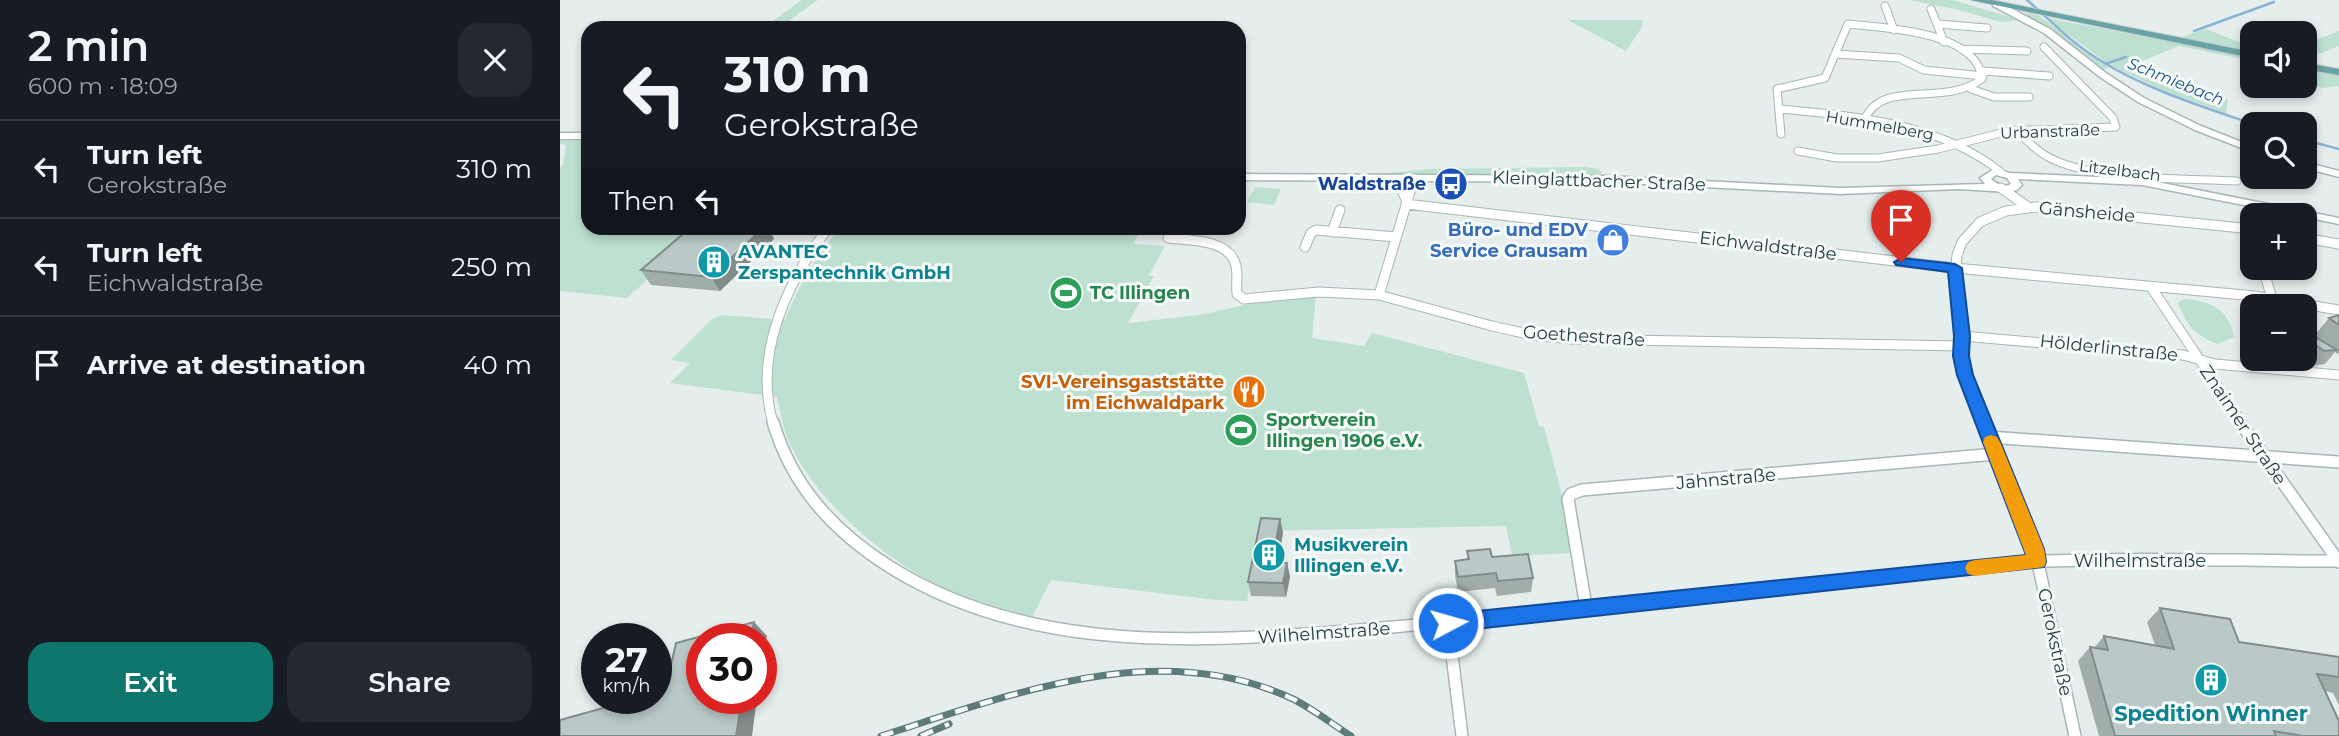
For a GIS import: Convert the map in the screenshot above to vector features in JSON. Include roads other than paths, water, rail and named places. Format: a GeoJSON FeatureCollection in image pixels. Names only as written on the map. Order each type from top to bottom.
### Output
{"type":"FeatureCollection","features":[{"type":"Feature","properties":{"kind":"main road"},"geometry":{"type":"LineString","coordinates":[[1976,0],[2019,9],[2028,15],[2050,15],[2240,53]]}},
{"type":"Feature","properties":{"kind":"main road"},"geometry":{"type":"LineString","coordinates":[[2317,68],[2339,72]]}},
{"type":"Feature","properties":{"kind":"street"},"geometry":{"type":"LineString","coordinates":[[1996,4],[2028,15],[2112,81],[2141,100],[2198,128],[2240,144]]}},
{"type":"Feature","properties":{"kind":"street"},"geometry":{"type":"LineString","coordinates":[[1885,6],[1894,30]]}},
{"type":"Feature","properties":{"kind":"street"},"geometry":{"type":"LineString","coordinates":[[1931,9],[1944,42]]}},
{"type":"Feature","properties":{"kind":"street"},"geometry":{"type":"LineString","coordinates":[[1781,134],[1778,88],[1825,78],[1848,24],[1894,30],[1944,42],[1978,62],[1983,74],[1979,83],[1971,89],[1952,94],[1888,97],[1872,104],[1864,121]]}},
{"type":"Feature","properties":{"kind":"street"},"geometry":{"type":"LineString","coordinates":[[1938,24],[1987,28]]}},
{"type":"Feature","properties":{"kind":"street","name":"Urbanstraße"},"geometry":{"type":"LineString","coordinates":[[1798,150],[1815,156],[1878,158],[1960,145],[1979,137],[2014,130],[2099,130],[2116,127],[2118,124],[2044,47]]}},
{"type":"Feature","properties":{"kind":"street"},"geometry":{"type":"LineString","coordinates":[[1960,49],[2026,51]]}},
{"type":"Feature","properties":{"kind":"street"},"geometry":{"type":"LineString","coordinates":[[1835,54],[1899,58],[1924,70],[2049,76]]}},
{"type":"Feature","properties":{"kind":"street"},"geometry":{"type":"LineString","coordinates":[[1971,89],[1994,97],[2029,97]]}},
{"type":"Feature","properties":{"kind":"street","name":"Hummelberg"},"geometry":{"type":"LineString","coordinates":[[1780,109],[1930,132],[1960,145],[2011,180]]}},
{"type":"Feature","properties":{"kind":"street","name":"Litzelbach"},"geometry":{"type":"LineString","coordinates":[[2014,130],[2045,156],[2078,166],[2137,174],[2236,181]]}},
{"type":"Feature","properties":{"kind":"street"},"geometry":{"type":"LineString","coordinates":[[560,136],[581,136]]}},
{"type":"Feature","properties":{"kind":"street","name":"Hummelberg"},"geometry":{"type":"LineString","coordinates":[[1975,155],[1987,175]]}},
{"type":"Feature","properties":{"kind":"street"},"geometry":{"type":"LineString","coordinates":[[2317,168],[2339,174]]}},
{"type":"Feature","properties":{"kind":"street"},"geometry":{"type":"LineString","coordinates":[[1987,175],[1986,180],[2024,204]]}},
{"type":"Feature","properties":{"kind":"street","name":"Kleinglattbacher Straße"},"geometry":{"type":"LineString","coordinates":[[1958,186],[1987,175],[2011,180],[2141,182],[2339,222]]}},
{"type":"Feature","properties":{"kind":"street","name":"Kleinglattbacher Straße"},"geometry":{"type":"LineString","coordinates":[[1246,177],[1607,179],[1840,191],[1958,186],[1998,188],[2011,180]]}},
{"type":"Feature","properties":{"kind":"street"},"geometry":{"type":"LineString","coordinates":[[1396,178],[1406,202]]}},
{"type":"Feature","properties":{"kind":"street"},"geometry":{"type":"LineString","coordinates":[[1379,295],[1415,178]]}},
{"type":"Feature","properties":{"kind":"street"},"geometry":{"type":"LineString","coordinates":[[2011,180],[2024,204]]}},
{"type":"Feature","properties":{"kind":"street","name":"Eichwaldstraße"},"geometry":{"type":"LineString","coordinates":[[1406,202],[1955,268],[2240,296]]}},
{"type":"Feature","properties":{"kind":"street","name":"Gänsheide"},"geometry":{"type":"LineString","coordinates":[[1955,268],[1962,244],[1978,222],[1995,212],[2024,204],[2240,228]]}},
{"type":"Feature","properties":{"kind":"street"},"geometry":{"type":"LineString","coordinates":[[1332,232],[1340,210]]}},
{"type":"Feature","properties":{"kind":"street"},"geometry":{"type":"LineString","coordinates":[[1305,247],[1311,233],[1316,230],[1396,237]]}},
{"type":"Feature","properties":{"kind":"street","name":"Wilhelmstraße"},"geometry":{"type":"LineString","coordinates":[[823,235],[793,277],[776,328],[766,379],[771,422],[782,453],[804,491],[843,535],[930,593],[1013,622],[1104,637],[1166,641],[1256,638],[1448,623],[2037,562],[2339,562]]}},
{"type":"Feature","properties":{"kind":"street","name":"Goethestraße"},"geometry":{"type":"LineString","coordinates":[[1168,238],[1208,243],[1226,252],[1234,262],[1237,294],[1244,299],[1319,292],[1379,295],[1503,329],[1572,339],[1961,341]]}},
{"type":"Feature","properties":{"kind":"street"},"geometry":{"type":"LineString","coordinates":[[2317,240],[2339,244]]}},
{"type":"Feature","properties":{"kind":"street","name":"Gerokstraße"},"geometry":{"type":"LineString","coordinates":[[1955,268],[1965,375],[2035,549],[2075,736]]}},
{"type":"Feature","properties":{"kind":"street","name":"Znaimer Straße"},"geometry":{"type":"LineString","coordinates":[[2151,287],[2198,360],[2339,562]]}},
{"type":"Feature","properties":{"kind":"street","name":"Eichwaldstraße"},"geometry":{"type":"LineString","coordinates":[[2317,306],[2339,310]]}},
{"type":"Feature","properties":{"kind":"street","name":"Hölderlinstraße"},"geometry":{"type":"LineString","coordinates":[[1961,341],[2183,355],[2216,364],[2339,375]]}},
{"type":"Feature","properties":{"kind":"street"},"geometry":{"type":"LineString","coordinates":[[1989,438],[2339,462]]}},
{"type":"Feature","properties":{"kind":"street","name":"Jahnstraße"},"geometry":{"type":"LineString","coordinates":[[1586,607],[1568,499],[1571,494],[1582,490],[1996,454]]}},
{"type":"Feature","properties":{"kind":"street"},"geometry":{"type":"LineString","coordinates":[[1448,623],[1462,736]]}},
{"type":"Feature","properties":{"kind":"waterway","name":"Schmiebach"},"geometry":{"type":"LineString","coordinates":[[2027,0],[2079,46],[2106,64]]}},
{"type":"Feature","properties":{"kind":"waterway"},"geometry":{"type":"LineString","coordinates":[[2194,31],[2274,2]]}},
{"type":"Feature","properties":{"kind":"waterway"},"geometry":{"type":"LineString","coordinates":[[2106,64],[2126,57]]}},
{"type":"Feature","properties":{"kind":"waterway","name":"Schmiebach"},"geometry":{"type":"LineString","coordinates":[[2106,64],[2174,96],[2240,119]]}},
{"type":"Feature","properties":{"kind":"waterway","name":"Schmiebach"},"geometry":{"type":"LineString","coordinates":[[2317,143],[2339,149]]}},
{"type":"Feature","properties":{"kind":"railway"},"geometry":{"type":"LineString","coordinates":[[881,736],[1034,689],[1086,678],[1138,672],[1190,672],[1242,681],[1293,699],[1351,736]]}},
{"type":"Feature","properties":{"kind":"railway"},"geometry":{"type":"LineString","coordinates":[[921,736],[949,724]]}},
{"type":"Feature","properties":{"kind":"place","name":"Waldstraße"},"geometry":{"type":"Point","coordinates":[1451,184]}},
{"type":"Feature","properties":{"kind":"place","name":"Büro- und EDV Service Grausam"},"geometry":{"type":"Point","coordinates":[1613,240]}},
{"type":"Feature","properties":{"kind":"place","name":"AVANTEC Zerspantechnik GmbH"},"geometry":{"type":"Point","coordinates":[714,262]}},
{"type":"Feature","properties":{"kind":"place","name":"TC Illingen"},"geometry":{"type":"Point","coordinates":[1066,293]}},
{"type":"Feature","properties":{"kind":"place","name":"SVI-Vereinsgaststätte im Eichwaldpark"},"geometry":{"type":"Point","coordinates":[1249,392]}},
{"type":"Feature","properties":{"kind":"place","name":"Sportverein Illingen 1906 e.V."},"geometry":{"type":"Point","coordinates":[1241,430]}},
{"type":"Feature","properties":{"kind":"place","name":"Musikverein Illingen e.V."},"geometry":{"type":"Point","coordinates":[1269,555]}},
{"type":"Feature","properties":{"kind":"place","name":"Spedition Winner"},"geometry":{"type":"Point","coordinates":[2211,680]}}]}
